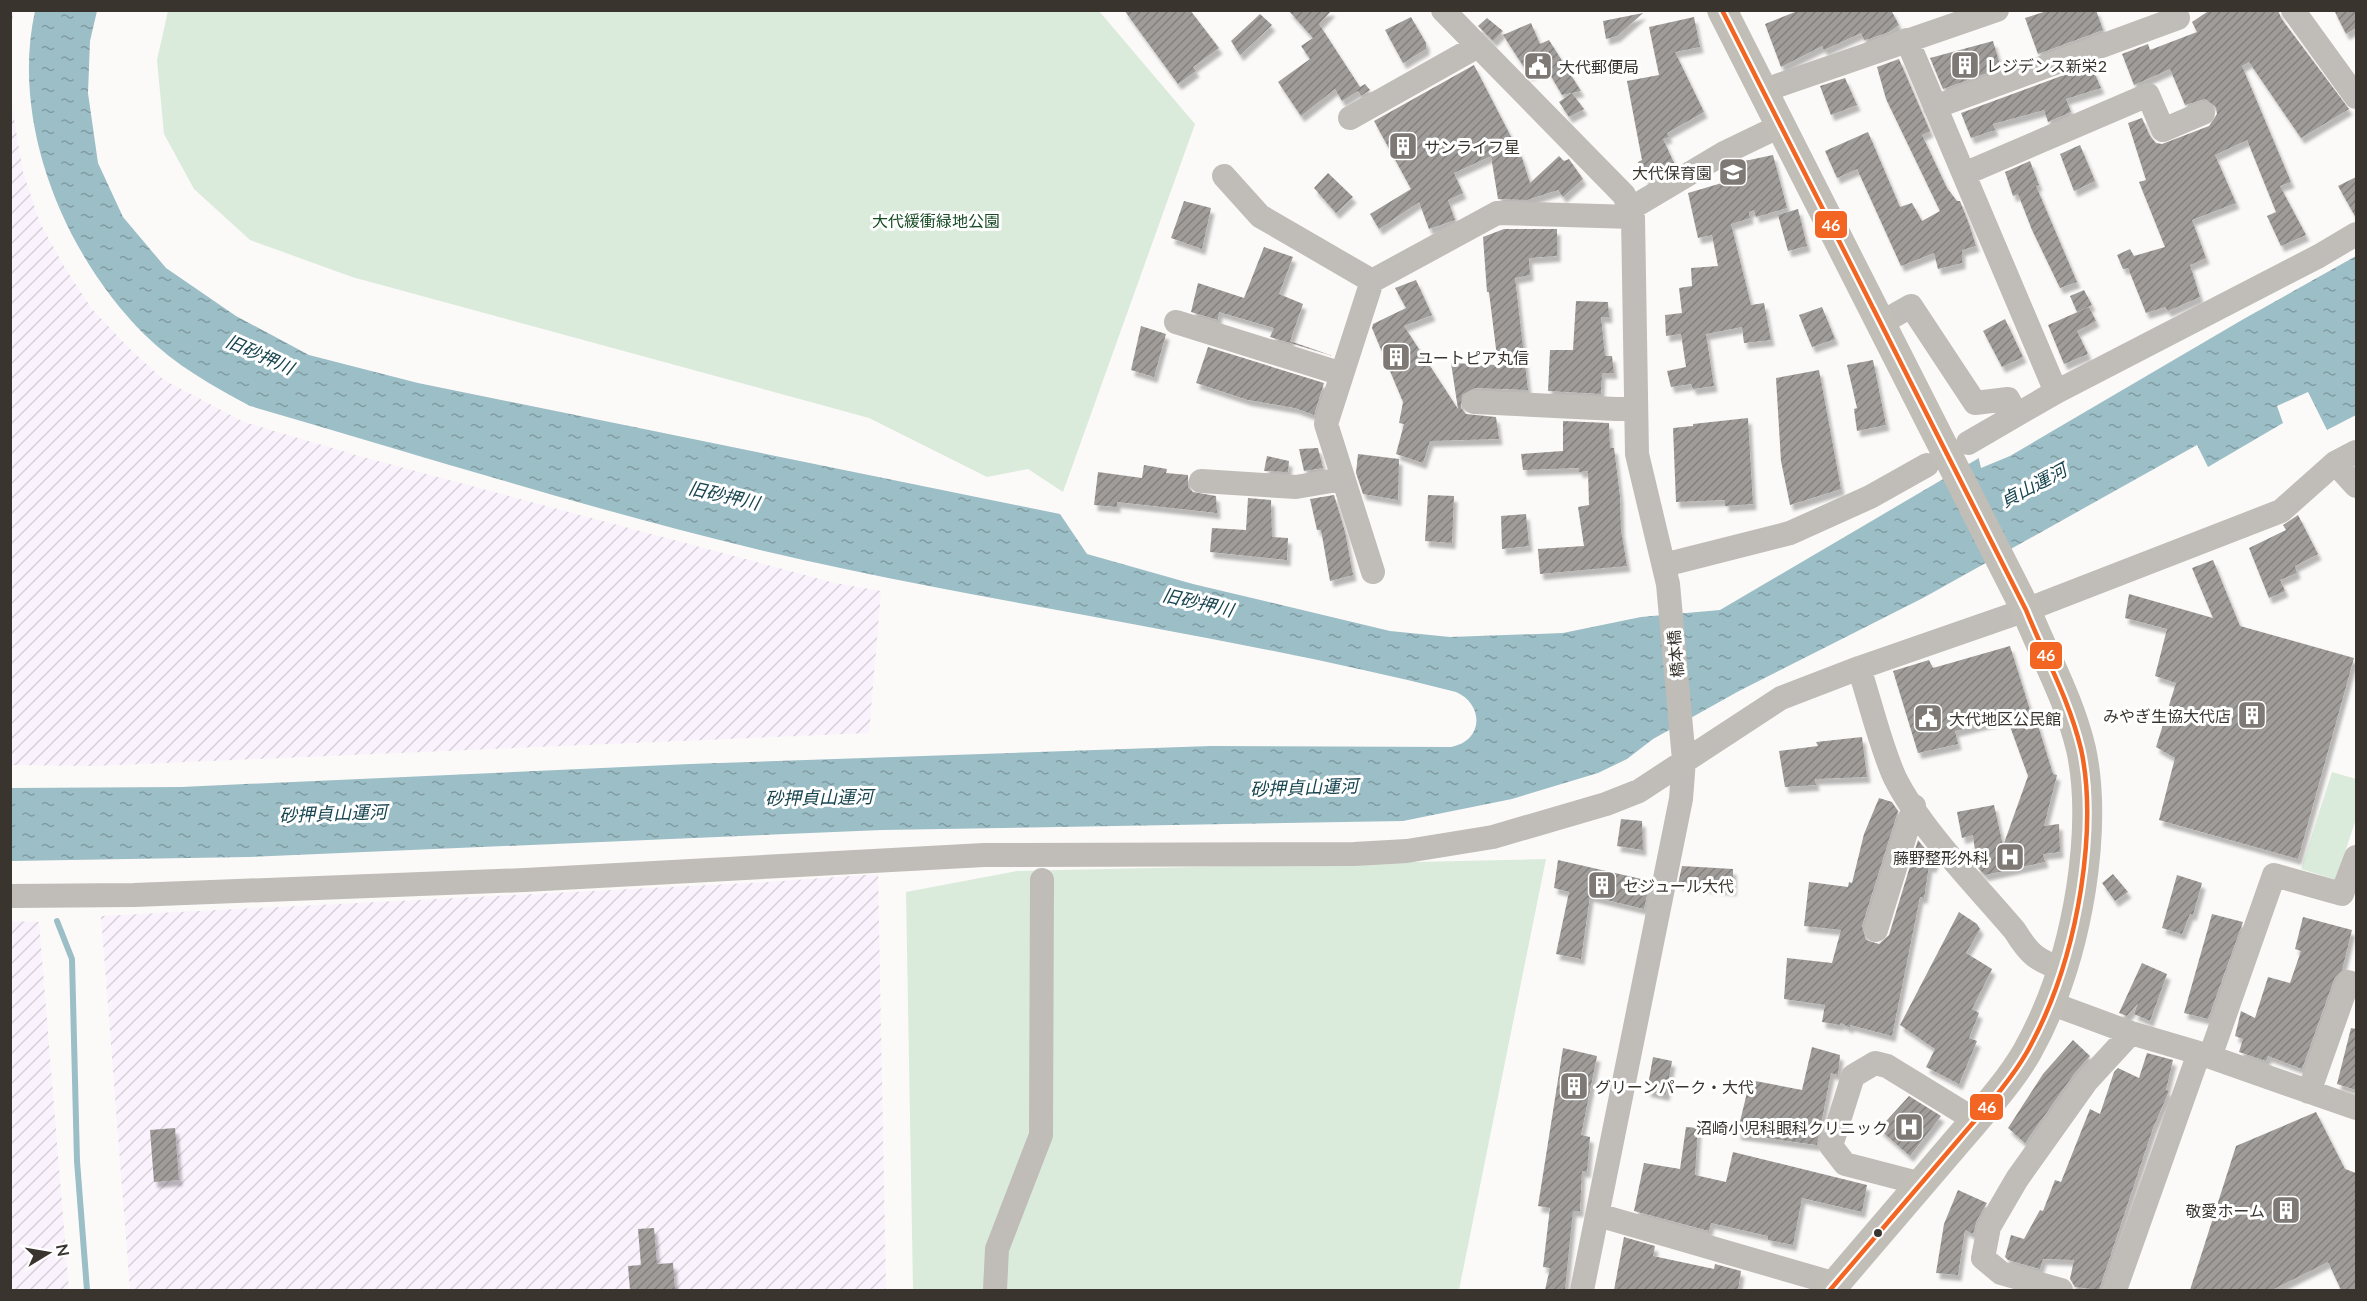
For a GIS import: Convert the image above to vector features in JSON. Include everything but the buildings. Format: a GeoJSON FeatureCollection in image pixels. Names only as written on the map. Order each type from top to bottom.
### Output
{"type":"FeatureCollection","features":[{"type":"Feature","properties":{"kind":"main road"},"geometry":{"type":"LineString","coordinates":[[1722,10],[2026,610],[2064,694],[2079,743],[2086,781],[2088,816],[2076,922],[2063,969],[2050,1003],[2026,1053],[1975,1120],[1833,1287]]}},
{"type":"Feature","properties":{"kind":"street"},"geometry":{"type":"LineString","coordinates":[[1443,10],[1624,195],[1632,213]]}},
{"type":"Feature","properties":{"kind":"street"},"geometry":{"type":"LineString","coordinates":[[1762,92],[1907,40],[1952,17],[1997,10]]}},
{"type":"Feature","properties":{"kind":"street"},"geometry":{"type":"LineString","coordinates":[[2293,10],[2356,97]]}},
{"type":"Feature","properties":{"kind":"street"},"geometry":{"type":"LineString","coordinates":[[1935,107],[2178,18]]}},
{"type":"Feature","properties":{"kind":"street"},"geometry":{"type":"LineString","coordinates":[[1907,40],[2056,392]]}},
{"type":"Feature","properties":{"kind":"street"},"geometry":{"type":"LineString","coordinates":[[1350,118],[1478,46]]}},
{"type":"Feature","properties":{"kind":"street"},"geometry":{"type":"LineString","coordinates":[[1964,174],[2148,95],[2163,130],[2204,113]]}},
{"type":"Feature","properties":{"kind":"street"},"geometry":{"type":"LineString","coordinates":[[1373,572],[1326,424],[1372,281],[1497,213],[1632,213],[1724,153],[1780,126]]}},
{"type":"Feature","properties":{"kind":"street"},"geometry":{"type":"LineString","coordinates":[[1224,176],[1260,216],[1372,281]]}},
{"type":"Feature","properties":{"kind":"street","name":"橋本橋"},"geometry":{"type":"LineString","coordinates":[[1582,1290],[1681,799],[1684,760],[1666,574],[1637,454],[1632,213]]}},
{"type":"Feature","properties":{"kind":"street"},"geometry":{"type":"LineString","coordinates":[[1666,574],[1790,533],[1870,497],[1949,457],[2016,414],[2056,392],[2319,256],[2356,234]]}},
{"type":"Feature","properties":{"kind":"street"},"geometry":{"type":"LineString","coordinates":[[1881,323],[1911,306],[1975,403],[2008,399],[2016,414]]}},
{"type":"Feature","properties":{"kind":"street"},"geometry":{"type":"LineString","coordinates":[[1176,322],[1342,374]]}},
{"type":"Feature","properties":{"kind":"street"},"geometry":{"type":"LineString","coordinates":[[1474,402],[1616,409],[1636,407]]}},
{"type":"Feature","properties":{"kind":"street"},"geometry":{"type":"LineString","coordinates":[[10,896],[134,895],[525,880],[984,855],[1354,854],[1407,851],[1493,837],[1606,804],[1639,790],[1782,699],[1859,668],[2026,610],[2282,511],[2335,463],[2356,452]]}},
{"type":"Feature","properties":{"kind":"street"},"geometry":{"type":"LineString","coordinates":[[2335,463],[2356,486]]}},
{"type":"Feature","properties":{"kind":"street"},"geometry":{"type":"LineString","coordinates":[[1201,481],[1296,487],[1343,479]]}},
{"type":"Feature","properties":{"kind":"street"},"geometry":{"type":"LineString","coordinates":[[1859,668],[1895,778],[1929,828],[2015,931],[2025,947],[2041,962],[2063,969]]}},
{"type":"Feature","properties":{"kind":"street"},"geometry":{"type":"LineString","coordinates":[[1876,930],[1914,806]]}},
{"type":"Feature","properties":{"kind":"street"},"geometry":{"type":"LineString","coordinates":[[2115,1290],[2274,875],[2342,894],[2356,857]]}},
{"type":"Feature","properties":{"kind":"street"},"geometry":{"type":"LineString","coordinates":[[995,1290],[997,1249],[1041,1135],[1042,880]]}},
{"type":"Feature","properties":{"kind":"street"},"geometry":{"type":"LineString","coordinates":[[2309,1092],[2348,982],[2356,985]]}},
{"type":"Feature","properties":{"kind":"street"},"geometry":{"type":"LineString","coordinates":[[2050,1003],[2131,1034],[2204,1055],[2356,1108]]}},
{"type":"Feature","properties":{"kind":"street"},"geometry":{"type":"LineString","coordinates":[[2061,1290],[2001,1273],[1983,1258],[1989,1227],[2017,1179],[2086,1082],[2131,1034]]}},
{"type":"Feature","properties":{"kind":"street"},"geometry":{"type":"LineString","coordinates":[[1922,1184],[1845,1164],[1831,1146],[1853,1076],[1875,1063],[1887,1066],[1975,1120]]}},
{"type":"Feature","properties":{"kind":"street"},"geometry":{"type":"LineString","coordinates":[[1598,1215],[1833,1287]]}},
{"type":"Feature","properties":{"kind":"shaded area"},"geometry":{"type":"Polygon","coordinates":[[[11,10],[14,11],[11,28],[11,10]]]}},
{"type":"Feature","properties":{"kind":"shaded area"},"geometry":{"type":"Polygon","coordinates":[[[11,28],[12,107],[23,172],[40,223],[65,268],[92,309],[164,380],[244,422],[363,457],[835,583],[881,591],[869,733],[94,766],[11,765],[11,28]]]}},
{"type":"Feature","properties":{"kind":"shaded area"},"geometry":{"type":"Polygon","coordinates":[[[878,874],[886,1290],[130,1290],[101,916],[768,882],[878,874]]]}},
{"type":"Feature","properties":{"kind":"shaded area"},"geometry":{"type":"Polygon","coordinates":[[[11,921],[39,922],[69,1290],[11,1290],[11,921]]]}},
{"type":"Feature","properties":{"kind":"green space","name":"大代緩衝緑地公園"},"geometry":{"type":"Polygon","coordinates":[[[168,11],[1099,11],[1195,124],[1063,492],[1028,469],[987,477],[869,418],[352,277],[250,240],[194,189],[164,134],[157,60],[168,11]]]}},
{"type":"Feature","properties":{"kind":"green space"},"geometry":{"type":"Polygon","coordinates":[[[2332,772],[2356,779],[2356,819],[2336,880],[2301,869],[2332,772]]]}},
{"type":"Feature","properties":{"kind":"green space"},"geometry":{"type":"Polygon","coordinates":[[[1546,859],[1459,1290],[913,1290],[906,892],[1017,871],[1546,859]]]}},
{"type":"Feature","properties":{"kind":"water"},"geometry":{"type":"Polygon","coordinates":[[[35,11],[97,11],[90,41],[88,93],[98,163],[123,217],[166,268],[236,316],[309,355],[418,383],[1060,514],[1087,554],[1193,584],[1390,631],[1450,637],[1563,633],[1641,617],[1720,610],[1996,448],[2258,311],[2356,256],[2356,415],[2327,430],[2308,392],[2277,406],[2283,423],[2208,467],[2197,445],[1923,598],[1739,691],[1653,739],[1627,759],[1598,773],[1512,799],[1403,821],[882,830],[248,857],[11,861],[10,788],[181,787],[690,764],[1211,746],[1451,747],[1470,738],[1476,722],[1472,705],[1456,692],[1304,657],[922,585],[770,552],[546,493],[250,406],[208,383],[145,335],[116,303],[68,228],[51,186],[38,142],[30,98],[29,54],[35,11]]]}},
{"type":"Feature","properties":{"kind":"pier"},"geometry":{"type":"Polygon","coordinates":[[[2356,253],[2010,456],[1981,468],[1978,455],[2356,253]]]}},
{"type":"Feature","properties":{"kind":"waterway"},"geometry":{"type":"LineString","coordinates":[[57,921],[72,959],[77,1161],[87,1290]]}},
{"type":"Feature","properties":{"kind":"transit line","name":"46"},"geometry":{"type":"LineString","coordinates":[[1722,10],[2026,610],[2070,713],[2081,749],[2086,784],[2087,837],[2077,910],[2061,973],[2037,1033],[2020,1063],[1995,1097],[1830,1290]]}},
{"type":"Feature","properties":{"kind":"place","name":"レジデンス新栄2"},"geometry":{"type":"Point","coordinates":[1965,65]}},
{"type":"Feature","properties":{"kind":"place","name":"大代郵便局"},"geometry":{"type":"Point","coordinates":[1538,66]}},
{"type":"Feature","properties":{"kind":"place","name":"サンライフ星"},"geometry":{"type":"Point","coordinates":[1403,146]}},
{"type":"Feature","properties":{"kind":"place","name":"大代保育園"},"geometry":{"type":"Point","coordinates":[1733,172]}},
{"type":"Feature","properties":{"kind":"place","name":"ユートピア丸信"},"geometry":{"type":"Point","coordinates":[1396,357]}},
{"type":"Feature","properties":{"kind":"place","name":"みやぎ生協大代店"},"geometry":{"type":"Point","coordinates":[2252,715]}},
{"type":"Feature","properties":{"kind":"place","name":"大代地区公民館"},"geometry":{"type":"Point","coordinates":[1928,718]}},
{"type":"Feature","properties":{"kind":"place","name":"藤野整形外科"},"geometry":{"type":"Point","coordinates":[2010,857]}},
{"type":"Feature","properties":{"kind":"place","name":"セジュール大代"},"geometry":{"type":"Point","coordinates":[1602,885]}},
{"type":"Feature","properties":{"kind":"place","name":"グリーンパーク・大代"},"geometry":{"type":"Point","coordinates":[1574,1086]}},
{"type":"Feature","properties":{"kind":"place","name":"沼崎小児科眼科クリニック"},"geometry":{"type":"Point","coordinates":[1909,1127]}},
{"type":"Feature","properties":{"kind":"place","name":"敬愛ホーム"},"geometry":{"type":"Point","coordinates":[2286,1210]}},
{"type":"Feature","properties":{"kind":"water label","name":"旧砂押川"},"geometry":{"type":"Point","coordinates":[260,354]}},
{"type":"Feature","properties":{"kind":"water label","name":"貞山運河"},"geometry":{"type":"Point","coordinates":[2033,485]}},
{"type":"Feature","properties":{"kind":"water label","name":"旧砂押川"},"geometry":{"type":"Point","coordinates":[724,495]}},
{"type":"Feature","properties":{"kind":"water label","name":"旧砂押川"},"geometry":{"type":"Point","coordinates":[1198,602]}},
{"type":"Feature","properties":{"kind":"water label","name":"砂押貞山運河"},"geometry":{"type":"Point","coordinates":[1304,787]}},
{"type":"Feature","properties":{"kind":"water label","name":"砂押貞山運河"},"geometry":{"type":"Point","coordinates":[819,797]}},
{"type":"Feature","properties":{"kind":"water label","name":"砂押貞山運河"},"geometry":{"type":"Point","coordinates":[333,813]}}]}
